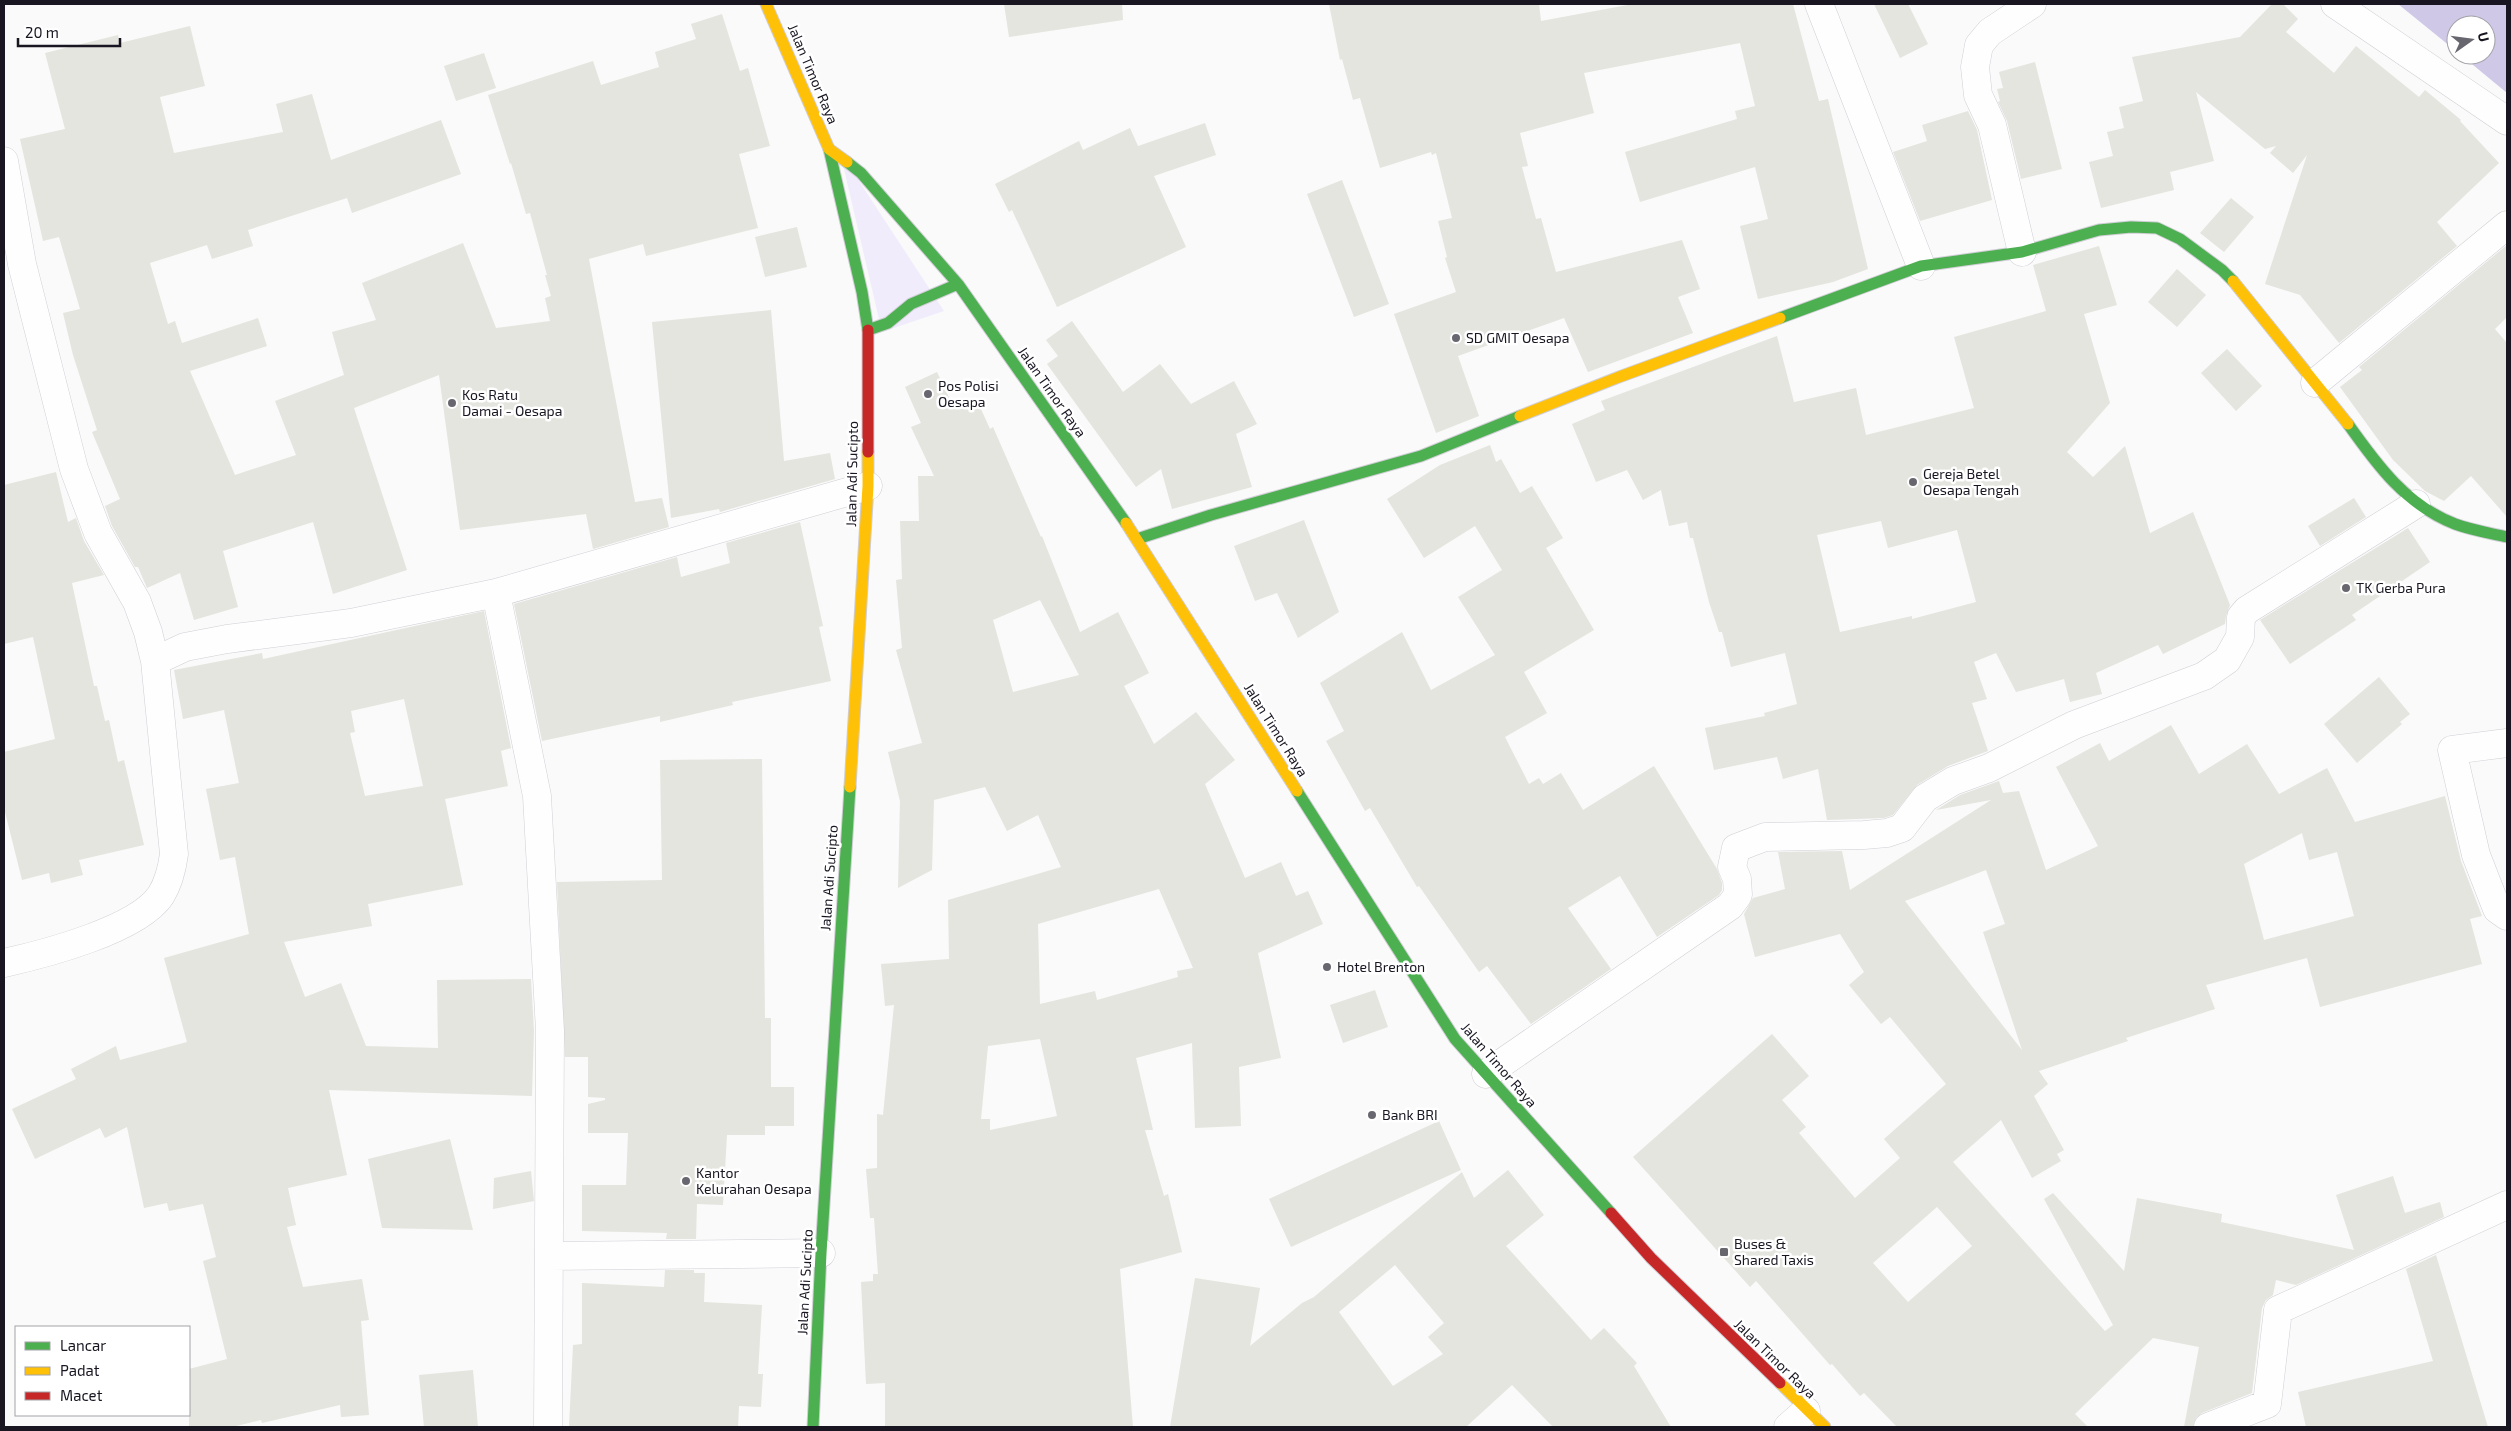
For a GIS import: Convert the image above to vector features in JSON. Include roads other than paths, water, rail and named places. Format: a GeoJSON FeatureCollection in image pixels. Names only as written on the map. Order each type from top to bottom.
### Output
{"type":"FeatureCollection","features":[{"type":"Feature","properties":{"kind":"main road","name":"Jalan Timor Raya"},"geometry":{"type":"LineString","coordinates":[[766,4],[828,149],[861,173],[958,284],[1136,539],[1455,1039],[1651,1258],[1807,1422]]}},
{"type":"Feature","properties":{"kind":"main road","name":"Jalan Adi Sucipto"},"geometry":{"type":"LineString","coordinates":[[813,1427],[821,1253],[868,486],[868,330],[854,254],[828,149]]}},
{"type":"Feature","properties":{"kind":"main road"},"geometry":{"type":"LineString","coordinates":[[1136,539],[1211,515],[1421,456],[1628,374],[1922,266],[2022,252],[2099,230],[2131,227],[2157,228],[2180,239],[2222,270],[2243,291],[2336,407],[2381,470],[2416,504],[2455,524],[2507,537]]}},
{"type":"Feature","properties":{"kind":"main road"},"geometry":{"type":"LineString","coordinates":[[868,330],[888,323],[911,304],[958,284]]}},
{"type":"Feature","properties":{"kind":"street"},"geometry":{"type":"LineString","coordinates":[[1819,4],[1922,266]]}},
{"type":"Feature","properties":{"kind":"street"},"geometry":{"type":"LineString","coordinates":[[2022,252],[1992,125],[1978,95],[1975,67],[1979,45],[1990,32],[2032,4]]}},
{"type":"Feature","properties":{"kind":"street"},"geometry":{"type":"LineString","coordinates":[[2335,4],[2507,121]]}},
{"type":"Feature","properties":{"kind":"street"},"geometry":{"type":"LineString","coordinates":[[4,165],[24,274],[74,469],[98,533],[137,602],[148,632],[154,661],[174,854],[171,875],[161,896],[135,918],[52,952],[4,963]]}},
{"type":"Feature","properties":{"kind":"street"},"geometry":{"type":"LineString","coordinates":[[2315,383],[2507,225]]}},
{"type":"Feature","properties":{"kind":"street"},"geometry":{"type":"LineString","coordinates":[[154,661],[185,647],[227,639],[351,623],[496,592],[868,486]]}},
{"type":"Feature","properties":{"kind":"street"},"geometry":{"type":"LineString","coordinates":[[1486,1074],[1730,906],[1738,895],[1737,879],[1732,867],[1736,848],[1765,837],[1864,835],[1902,828],[1925,798],[1954,781],[1989,768],[2074,725],[2204,676],[2228,660],[2240,637],[2241,617],[2247,610],[2416,504]]}},
{"type":"Feature","properties":{"kind":"street"},"geometry":{"type":"LineString","coordinates":[[496,592],[537,796],[550,1031],[548,1427]]}},
{"type":"Feature","properties":{"kind":"street"},"geometry":{"type":"LineString","coordinates":[[2507,743],[2452,750],[2476,854],[2497,909],[2506,913],[2507,916]]}},
{"type":"Feature","properties":{"kind":"street"},"geometry":{"type":"LineString","coordinates":[[2208,1427],[2266,1404],[2278,1310],[2507,1205]]}},
{"type":"Feature","properties":{"kind":"street"},"geometry":{"type":"LineString","coordinates":[[550,1256],[821,1253]]}},
{"type":"Feature","properties":{"kind":"place","name":"SD GMIT Oesapa"},"geometry":{"type":"Point","coordinates":[1456,338]}},
{"type":"Feature","properties":{"kind":"place","name":"Pos Polisi Oesapa"},"geometry":{"type":"Point","coordinates":[928,394]}},
{"type":"Feature","properties":{"kind":"place","name":"Kos Ratu Damai - Oesapa"},"geometry":{"type":"Point","coordinates":[452,403]}},
{"type":"Feature","properties":{"kind":"place","name":"Gereja Betel Oesapa Tengah"},"geometry":{"type":"Point","coordinates":[1913,482]}},
{"type":"Feature","properties":{"kind":"place","name":"TK Gerba Pura"},"geometry":{"type":"Point","coordinates":[2346,588]}},
{"type":"Feature","properties":{"kind":"place","name":"Hotel Brenton"},"geometry":{"type":"Point","coordinates":[1327,967]}},
{"type":"Feature","properties":{"kind":"place","name":"Bank BRI"},"geometry":{"type":"Point","coordinates":[1372,1115]}},
{"type":"Feature","properties":{"kind":"place","name":"Kantor Kelurahan Oesapa"},"geometry":{"type":"Point","coordinates":[686,1181]}},
{"type":"Feature","properties":{"kind":"place","name":"Buses & Shared Taxis"},"geometry":{"type":"Point","coordinates":[1724,1252]}}]}
